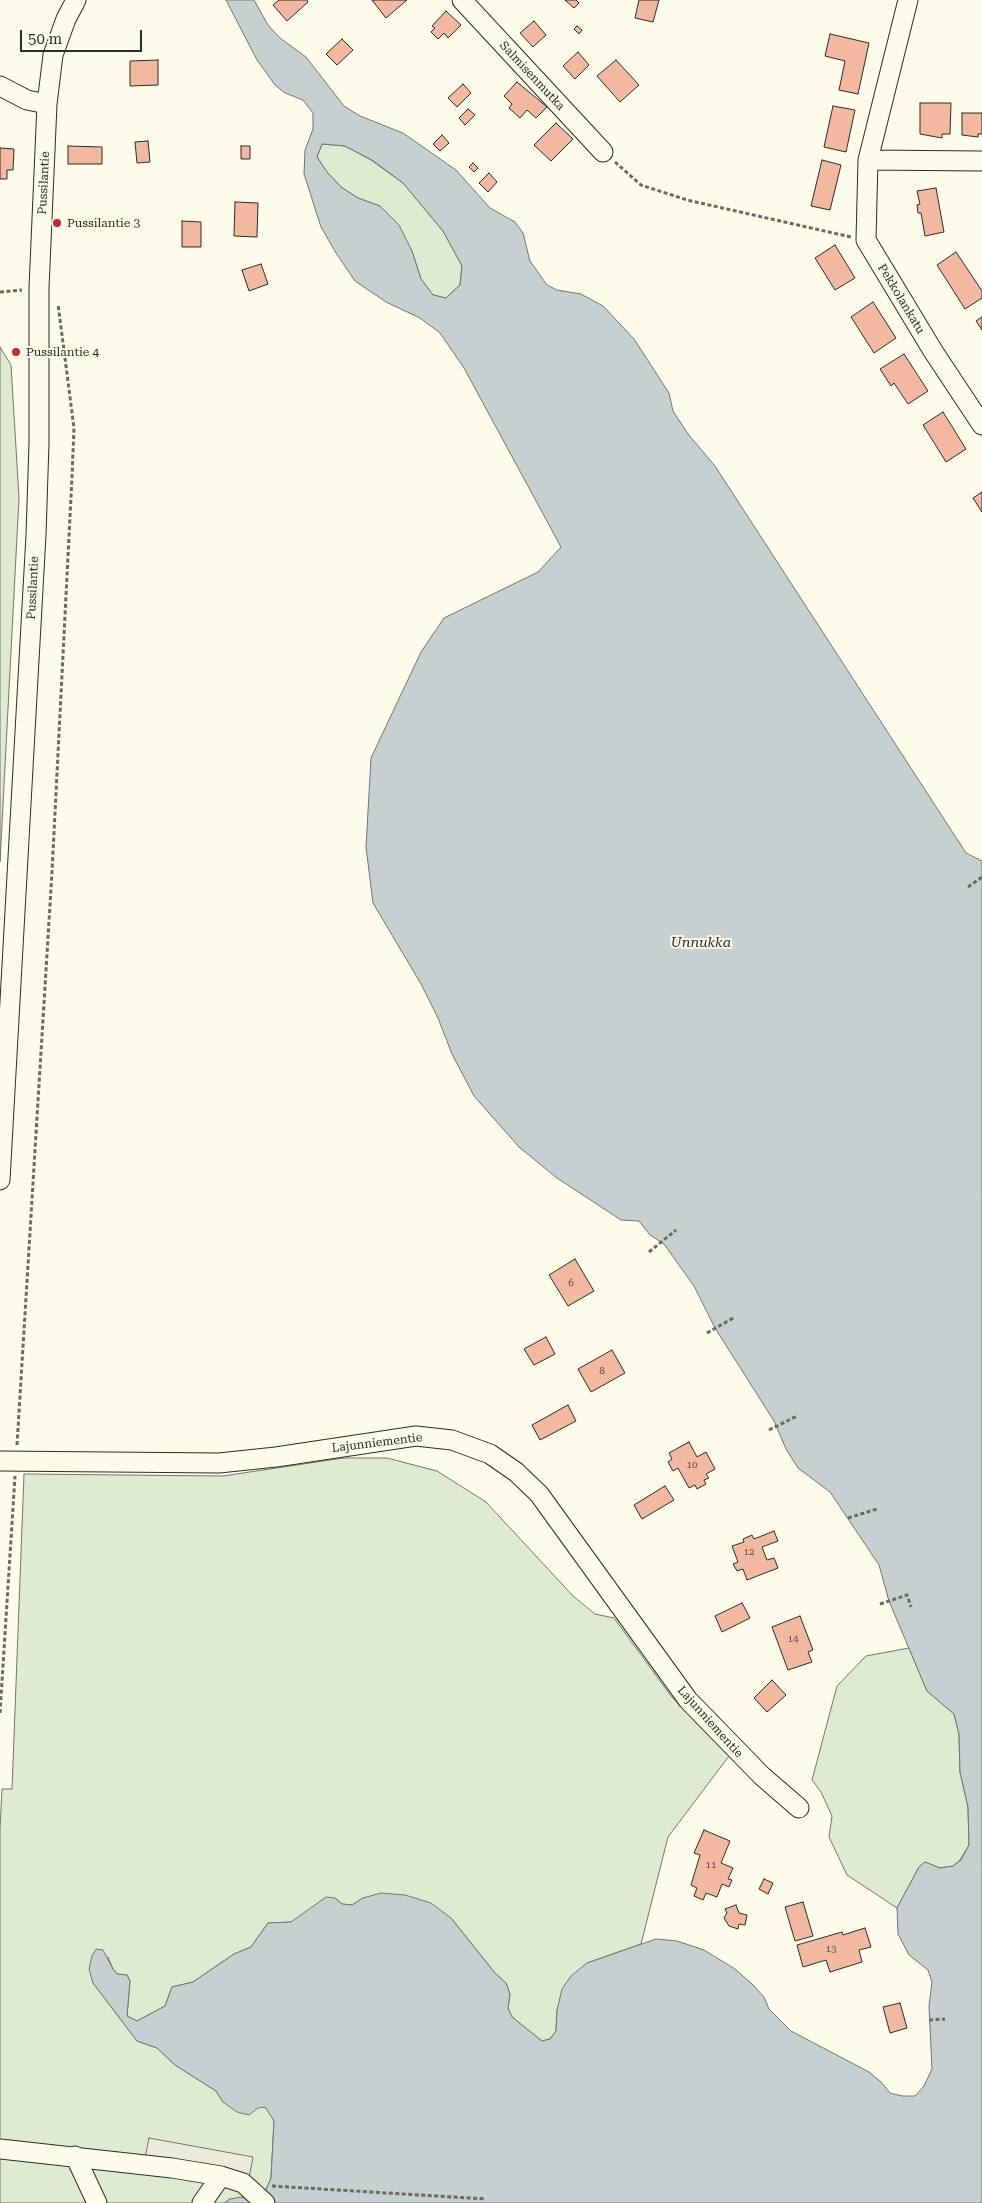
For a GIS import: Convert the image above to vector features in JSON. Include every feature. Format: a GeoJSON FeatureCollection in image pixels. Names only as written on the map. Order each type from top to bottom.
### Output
{"type":"FeatureCollection","features":[{"type":"Feature","properties":{"kind":"street","name":"Pussilantie"},"geometry":{"type":"LineString","coordinates":[[0,1180],[36,535],[39,443],[39,288],[47,104],[53,55],[66,19],[76,0]]}},
{"type":"Feature","properties":{"kind":"street","name":"Salmisenmutka"},"geometry":{"type":"LineString","coordinates":[[462,0],[603,152]]}},
{"type":"Feature","properties":{"kind":"street"},"geometry":{"type":"LineString","coordinates":[[866,240],[868,160],[908,0]]}},
{"type":"Feature","properties":{"kind":"street"},"geometry":{"type":"LineString","coordinates":[[0,86],[27,100],[47,104]]}},
{"type":"Feature","properties":{"kind":"street"},"geometry":{"type":"LineString","coordinates":[[868,160],[982,161]]}},
{"type":"Feature","properties":{"kind":"street","name":"Pekkolankatu"},"geometry":{"type":"LineString","coordinates":[[866,240],[933,351],[982,425]]}},
{"type":"Feature","properties":{"kind":"street","name":"Lajunniementie"},"geometry":{"type":"LineString","coordinates":[[8,1461],[219,1463],[267,1458],[416,1436],[452,1440],[490,1454],[516,1472],[539,1494],[688,1700],[762,1776],[799,1808]]}},
{"type":"Feature","properties":{"kind":"street"},"geometry":{"type":"LineString","coordinates":[[0,2149],[75,2156],[220,2176],[244,2182],[266,2194]]}},
{"type":"Feature","properties":{"kind":"street"},"geometry":{"type":"LineString","coordinates":[[75,2156],[97,2203]]}},
{"type":"Feature","properties":{"kind":"street"},"geometry":{"type":"LineString","coordinates":[[202,2203],[220,2176]]}},
{"type":"Feature","properties":{"kind":"path"},"geometry":{"type":"LineString","coordinates":[[603,152],[641,185],[686,200],[866,240]]}},
{"type":"Feature","properties":{"kind":"path"},"geometry":{"type":"LineString","coordinates":[[0,292],[39,288]]}},
{"type":"Feature","properties":{"kind":"path"},"geometry":{"type":"LineString","coordinates":[[0,1713],[8,1461],[52,872],[73,467],[74,428],[57,297]]}},
{"type":"Feature","properties":{"kind":"path"},"geometry":{"type":"LineString","coordinates":[[968,887],[982,877]]}},
{"type":"Feature","properties":{"kind":"path"},"geometry":{"type":"LineString","coordinates":[[649,1252],[676,1230]]}},
{"type":"Feature","properties":{"kind":"path"},"geometry":{"type":"LineString","coordinates":[[707,1333],[735,1317]]}},
{"type":"Feature","properties":{"kind":"path"},"geometry":{"type":"LineString","coordinates":[[769,1430],[797,1416]]}},
{"type":"Feature","properties":{"kind":"path"},"geometry":{"type":"LineString","coordinates":[[848,1518],[878,1509]]}},
{"type":"Feature","properties":{"kind":"path"},"geometry":{"type":"LineString","coordinates":[[880,1604],[907,1595],[911,1607]]}},
{"type":"Feature","properties":{"kind":"path"},"geometry":{"type":"LineString","coordinates":[[929,2020],[945,2019]]}},
{"type":"Feature","properties":{"kind":"path"},"geometry":{"type":"LineString","coordinates":[[266,2194],[486,2199]]}},
{"type":"Feature","properties":{"kind":"green space"},"geometry":{"type":"Polygon","coordinates":[[[322,144],[345,146],[371,160],[403,183],[443,231],[462,266],[460,285],[446,298],[433,295],[421,279],[412,251],[380,206],[358,198],[341,187],[327,172],[317,157],[322,144]]]}},
{"type":"Feature","properties":{"kind":"green space"},"geometry":{"type":"Polygon","coordinates":[[[0,347],[11,365],[19,498],[0,862],[0,347]]]}},
{"type":"Feature","properties":{"kind":"green space"},"geometry":{"type":"Polygon","coordinates":[[[343,1458],[387,1458],[437,1471],[486,1502],[573,1596],[595,1614],[614,1618],[671,1696],[729,1756],[668,1837],[641,1944],[587,1963],[557,2010],[556,2031],[550,2039],[542,2041],[512,2017],[508,2008],[510,1994],[506,1983],[495,1973],[451,1918],[363,1898],[352,1905],[342,1904],[335,1898],[291,1922],[268,1923],[251,1947],[234,1954],[193,1982],[172,1987],[165,2006],[137,2021],[127,2016],[130,1981],[127,1975],[117,1974],[108,1957],[93,1983],[137,2041],[157,2048],[175,2065],[216,2091],[223,2102],[265,2107],[271,2115],[274,2121],[271,2178],[265,2192],[272,2197],[230,2199],[224,2203],[0,2203],[0,1829],[2,1789],[12,1789],[24,1474],[223,1476],[343,1458]]]}},
{"type":"Feature","properties":{"kind":"green space"},"geometry":{"type":"Polygon","coordinates":[[[909,1648],[927,1691],[954,1714],[959,1734],[960,1772],[968,1807],[969,1845],[960,1860],[953,1866],[940,1868],[925,1862],[919,1867],[897,1908],[847,1875],[829,1837],[832,1816],[821,1792],[812,1780],[837,1686],[866,1656],[909,1648]]]}},
{"type":"Feature","properties":{"kind":"shaded area"},"geometry":{"type":"Polygon","coordinates":[[[149,2138],[253,2157],[249,2178],[145,2158],[149,2138]]]}},
{"type":"Feature","properties":{"kind":"water","name":"Unnukka"},"geometry":{"type":"Polygon","coordinates":[[[226,0],[254,0],[268,25],[280,38],[306,57],[344,106],[360,116],[403,133],[456,170],[490,208],[515,222],[523,233],[530,261],[547,285],[557,290],[581,294],[603,306],[634,339],[669,393],[673,411],[688,434],[715,466],[966,853],[982,861],[982,2203],[272,2203],[265,2192],[271,2178],[274,2121],[265,2107],[258,2108],[249,2115],[237,2112],[223,2102],[216,2091],[175,2065],[157,2048],[137,2041],[93,1983],[89,1969],[92,1956],[96,1949],[103,1950],[117,1974],[127,1975],[130,1981],[127,2016],[137,2021],[165,2006],[172,1987],[193,1982],[234,1954],[251,1947],[268,1923],[291,1922],[326,1897],[335,1898],[342,1904],[352,1905],[363,1898],[381,1893],[405,1895],[431,1903],[451,1918],[495,1973],[506,1983],[510,1994],[508,2008],[512,2017],[542,2041],[550,2039],[556,2031],[557,2010],[562,1989],[571,1976],[587,1963],[656,1939],[677,1941],[704,1950],[735,1969],[764,1997],[769,2009],[791,2031],[869,2072],[890,2093],[902,2096],[915,2096],[924,2086],[932,2069],[929,2006],[932,1982],[928,1970],[909,1955],[898,1934],[897,1908],[919,1867],[925,1862],[940,1868],[953,1866],[961,1860],[969,1845],[968,1807],[960,1772],[959,1734],[954,1714],[927,1691],[889,1601],[879,1565],[830,1492],[798,1468],[786,1449],[774,1421],[715,1328],[694,1286],[664,1244],[650,1235],[639,1221],[621,1220],[557,1178],[519,1147],[474,1096],[452,1054],[438,1018],[421,984],[373,903],[366,847],[371,758],[421,652],[444,618],[538,572],[561,547],[464,368],[440,333],[420,318],[386,302],[355,281],[336,253],[321,227],[304,174],[305,150],[313,129],[313,113],[303,100],[285,93],[275,85],[257,60],[226,0]],[[322,144],[317,157],[327,172],[341,187],[358,198],[380,206],[399,225],[412,251],[421,279],[433,295],[446,298],[460,285],[462,266],[443,231],[403,183],[372,160],[345,146],[322,144]]]}},
{"type":"Feature","properties":{"kind":"water"},"geometry":{"type":"Polygon","coordinates":[[[242,2197],[254,2203],[224,2203],[230,2199],[242,2197]]]}},
{"type":"Feature","properties":{"kind":"building"},"geometry":{"type":"Polygon","coordinates":[[[279,0],[307,0],[308,2],[287,21],[273,5],[279,0]]]}},
{"type":"Feature","properties":{"kind":"building"},"geometry":{"type":"Polygon","coordinates":[[[372,0],[407,0],[386,18],[372,0]]]}},
{"type":"Feature","properties":{"kind":"building"},"geometry":{"type":"Polygon","coordinates":[[[565,0],[576,0],[579,3],[574,8],[565,0]]]}},
{"type":"Feature","properties":{"kind":"building"},"geometry":{"type":"Polygon","coordinates":[[[639,0],[659,0],[653,22],[635,18],[639,0]]]}},
{"type":"Feature","properties":{"kind":"building"},"geometry":{"type":"Polygon","coordinates":[[[446,11],[461,25],[448,38],[444,33],[438,39],[431,32],[435,28],[432,26],[446,11]]]}},
{"type":"Feature","properties":{"kind":"building"},"geometry":{"type":"Polygon","coordinates":[[[534,21],[546,35],[533,47],[520,33],[534,21]]]}},
{"type":"Feature","properties":{"kind":"building"},"geometry":{"type":"Polygon","coordinates":[[[577,26],[582,30],[579,34],[574,29],[577,26]]]}},
{"type":"Feature","properties":{"kind":"building"},"geometry":{"type":"Polygon","coordinates":[[[830,34],[869,43],[858,94],[839,90],[845,61],[825,56],[830,34]]]}},
{"type":"Feature","properties":{"kind":"building"},"geometry":{"type":"Polygon","coordinates":[[[342,39],[353,50],[337,65],[326,54],[342,39]]]}},
{"type":"Feature","properties":{"kind":"building"},"geometry":{"type":"Polygon","coordinates":[[[578,52],[589,65],[575,79],[563,66],[578,52]]]}},
{"type":"Feature","properties":{"kind":"building"},"geometry":{"type":"Polygon","coordinates":[[[158,60],[158,85],[130,86],[130,61],[158,60]]]}},
{"type":"Feature","properties":{"kind":"building"},"geometry":{"type":"Polygon","coordinates":[[[616,60],[639,85],[620,102],[597,76],[616,60]]]}},
{"type":"Feature","properties":{"kind":"building"},"geometry":{"type":"Polygon","coordinates":[[[517,82],[547,107],[536,118],[527,110],[520,118],[509,108],[512,104],[504,96],[517,82]]]}},
{"type":"Feature","properties":{"kind":"building"},"geometry":{"type":"Polygon","coordinates":[[[463,84],[471,93],[457,107],[448,98],[463,84]]]}},
{"type":"Feature","properties":{"kind":"building"},"geometry":{"type":"Polygon","coordinates":[[[920,103],[951,103],[950,134],[942,134],[942,138],[920,134],[920,103]]]}},
{"type":"Feature","properties":{"kind":"building"},"geometry":{"type":"Polygon","coordinates":[[[833,106],[855,110],[846,152],[824,147],[833,106]]]}},
{"type":"Feature","properties":{"kind":"building"},"geometry":{"type":"Polygon","coordinates":[[[468,109],[475,115],[465,125],[459,118],[468,109]]]}},
{"type":"Feature","properties":{"kind":"building"},"geometry":{"type":"Polygon","coordinates":[[[962,113],[982,113],[982,134],[978,134],[978,137],[962,135],[962,113]]]}},
{"type":"Feature","properties":{"kind":"building"},"geometry":{"type":"Polygon","coordinates":[[[556,123],[573,139],[551,161],[534,145],[556,123]]]}},
{"type":"Feature","properties":{"kind":"building"},"geometry":{"type":"Polygon","coordinates":[[[442,135],[449,143],[440,151],[433,144],[442,135]]]}},
{"type":"Feature","properties":{"kind":"building"},"geometry":{"type":"Polygon","coordinates":[[[148,141],[150,162],[137,163],[135,142],[148,141]]]}},
{"type":"Feature","properties":{"kind":"building"},"geometry":{"type":"Polygon","coordinates":[[[68,146],[102,147],[102,164],[68,164],[68,146]]]}},
{"type":"Feature","properties":{"kind":"building"},"geometry":{"type":"Polygon","coordinates":[[[241,146],[250,146],[250,159],[241,159],[241,146]]]}},
{"type":"Feature","properties":{"kind":"building"},"geometry":{"type":"Polygon","coordinates":[[[0,148],[14,149],[13,170],[7,170],[7,179],[0,179],[0,148]]]}},
{"type":"Feature","properties":{"kind":"building"},"geometry":{"type":"Polygon","coordinates":[[[822,160],[841,165],[830,210],[811,206],[822,160]]]}},
{"type":"Feature","properties":{"kind":"building"},"geometry":{"type":"Polygon","coordinates":[[[473,163],[478,168],[474,172],[469,167],[473,163]]]}},
{"type":"Feature","properties":{"kind":"building"},"geometry":{"type":"Polygon","coordinates":[[[489,173],[497,182],[488,192],[479,183],[489,173]]]}},
{"type":"Feature","properties":{"kind":"building"},"geometry":{"type":"Polygon","coordinates":[[[936,188],[944,232],[925,236],[921,213],[918,213],[917,205],[920,204],[917,191],[936,188]]]}},
{"type":"Feature","properties":{"kind":"building"},"geometry":{"type":"Polygon","coordinates":[[[235,202],[258,203],[257,237],[234,236],[235,202]]]}},
{"type":"Feature","properties":{"kind":"building"},"geometry":{"type":"Polygon","coordinates":[[[182,221],[201,222],[201,247],[182,247],[182,221]]]}},
{"type":"Feature","properties":{"kind":"building"},"geometry":{"type":"Polygon","coordinates":[[[835,245],[855,278],[835,290],[815,258],[835,245]]]}},
{"type":"Feature","properties":{"kind":"building"},"geometry":{"type":"Polygon","coordinates":[[[956,252],[982,291],[982,298],[965,309],[937,265],[956,252]]]}},
{"type":"Feature","properties":{"kind":"building"},"geometry":{"type":"Polygon","coordinates":[[[261,264],[268,284],[249,291],[242,270],[261,264]]]}},
{"type":"Feature","properties":{"kind":"building"},"geometry":{"type":"Polygon","coordinates":[[[873,302],[896,338],[874,353],[851,317],[873,302]]]}},
{"type":"Feature","properties":{"kind":"building"},"geometry":{"type":"Polygon","coordinates":[[[982,317],[982,330],[976,321],[982,317]]]}},
{"type":"Feature","properties":{"kind":"building"},"geometry":{"type":"Polygon","coordinates":[[[904,354],[928,391],[908,404],[894,383],[891,386],[880,369],[904,354]]]}},
{"type":"Feature","properties":{"kind":"building"},"geometry":{"type":"Polygon","coordinates":[[[943,412],[966,449],[946,462],[923,425],[943,412]]]}},
{"type":"Feature","properties":{"kind":"building"},"geometry":{"type":"Polygon","coordinates":[[[982,492],[982,512],[973,498],[982,492]]]}},
{"type":"Feature","properties":{"kind":"building"},"geometry":{"type":"Polygon","coordinates":[[[575,1259],[594,1291],[568,1306],[549,1275],[575,1259]]]}},
{"type":"Feature","properties":{"kind":"building"},"geometry":{"type":"Polygon","coordinates":[[[546,1337],[555,1354],[534,1365],[524,1349],[546,1337]]]}},
{"type":"Feature","properties":{"kind":"building"},"geometry":{"type":"Polygon","coordinates":[[[612,1350],[625,1373],[591,1392],[578,1369],[612,1350]]]}},
{"type":"Feature","properties":{"kind":"building"},"geometry":{"type":"Polygon","coordinates":[[[568,1405],[576,1421],[540,1440],[532,1425],[568,1405]]]}},
{"type":"Feature","properties":{"kind":"building"},"geometry":{"type":"Polygon","coordinates":[[[689,1442],[697,1457],[706,1452],[715,1469],[706,1474],[709,1478],[704,1480],[706,1484],[697,1489],[695,1485],[689,1488],[678,1468],[673,1471],[668,1462],[672,1459],[669,1453],[689,1442]]]}},
{"type":"Feature","properties":{"kind":"building"},"geometry":{"type":"Polygon","coordinates":[[[665,1486],[674,1500],[642,1519],[634,1505],[665,1486]]]}},
{"type":"Feature","properties":{"kind":"building"},"geometry":{"type":"Polygon","coordinates":[[[774,1531],[778,1541],[762,1547],[767,1560],[774,1558],[778,1568],[747,1580],[743,1569],[737,1571],[733,1564],[738,1562],[732,1546],[744,1542],[743,1539],[752,1535],[754,1539],[774,1531]]]}},
{"type":"Feature","properties":{"kind":"building"},"geometry":{"type":"Polygon","coordinates":[[[742,1603],[750,1618],[722,1632],[715,1616],[742,1603]]]}},
{"type":"Feature","properties":{"kind":"building"},"geometry":{"type":"Polygon","coordinates":[[[800,1616],[813,1650],[808,1652],[812,1662],[788,1670],[772,1627],[800,1616]]]}},
{"type":"Feature","properties":{"kind":"building"},"geometry":{"type":"Polygon","coordinates":[[[772,1680],[786,1695],[767,1712],[754,1698],[772,1680]]]}},
{"type":"Feature","properties":{"kind":"building"},"geometry":{"type":"Polygon","coordinates":[[[704,1830],[730,1841],[721,1863],[733,1868],[728,1879],[732,1880],[729,1887],[722,1884],[717,1897],[706,1893],[703,1900],[694,1896],[697,1888],[691,1885],[700,1855],[694,1853],[704,1830]]]}},
{"type":"Feature","properties":{"kind":"building"},"geometry":{"type":"Polygon","coordinates":[[[764,1879],[773,1883],[768,1894],[759,1889],[764,1879]]]}},
{"type":"Feature","properties":{"kind":"building"},"geometry":{"type":"Polygon","coordinates":[[[803,1902],[813,1936],[795,1941],[785,1907],[803,1902]]]}},
{"type":"Feature","properties":{"kind":"building"},"geometry":{"type":"Polygon","coordinates":[[[736,1905],[739,1913],[747,1915],[745,1925],[739,1924],[738,1929],[729,1926],[724,1918],[727,1913],[725,1909],[736,1905]]]}},
{"type":"Feature","properties":{"kind":"building"},"geometry":{"type":"Polygon","coordinates":[[[865,1928],[871,1947],[859,1950],[862,1962],[830,1972],[826,1960],[803,1967],[797,1945],[842,1932],[843,1935],[865,1928]]]}},
{"type":"Feature","properties":{"kind":"building"},"geometry":{"type":"Polygon","coordinates":[[[900,2003],[907,2028],[890,2033],[883,2007],[900,2003]]]}},
{"type":"Feature","properties":{"kind":"place","name":"Pussilantie 3"},"geometry":{"type":"Point","coordinates":[57,223]}},
{"type":"Feature","properties":{"kind":"place","name":"Pussilantie 4"},"geometry":{"type":"Point","coordinates":[16,352]}}]}
